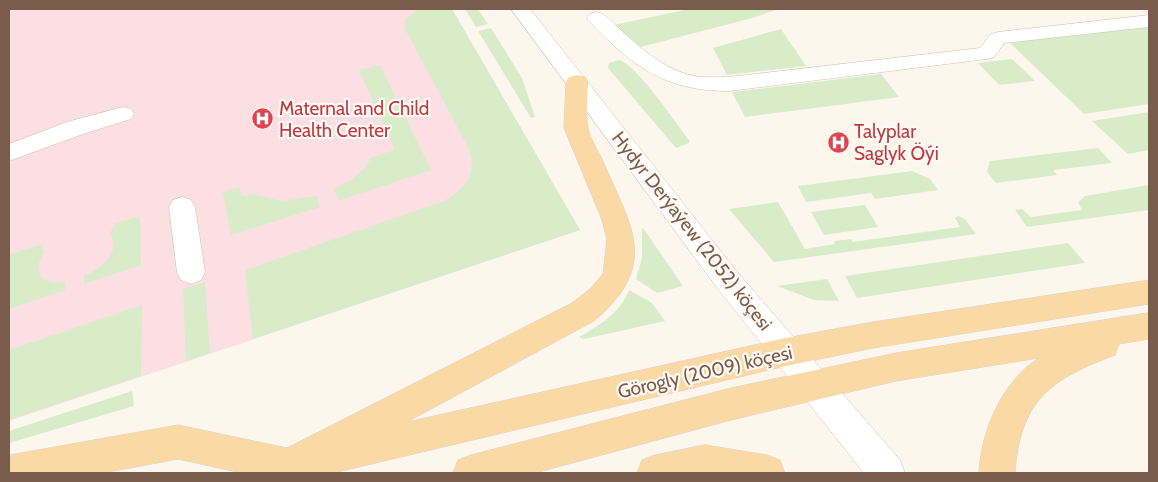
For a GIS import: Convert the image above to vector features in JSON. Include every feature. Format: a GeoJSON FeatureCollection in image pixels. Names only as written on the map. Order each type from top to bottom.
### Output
{"type":"FeatureCollection","features":[{"type":"Feature","properties":{"kind":"main road"},"geometry":{"type":"LineString","coordinates":[[10,473],[178,442],[277,470],[553,330],[600,298],[616,278],[621,240],[615,220],[576,128],[576,82]]}},
{"type":"Feature","properties":{"kind":"main road","name":"Görogly (2009) köçesi"},"geometry":{"type":"LineString","coordinates":[[277,470],[786,352],[873,335],[1149,292]]}},
{"type":"Feature","properties":{"kind":"main road"},"geometry":{"type":"LineString","coordinates":[[996,473],[997,455],[1004,430],[1016,405],[1047,370],[1064,360],[1149,326]]}},
{"type":"Feature","properties":{"kind":"main road","name":"Görogly (2009) köçesi"},"geometry":{"type":"LineString","coordinates":[[471,473],[731,404],[896,367],[1149,326]]}},
{"type":"Feature","properties":{"kind":"main road"},"geometry":{"type":"LineString","coordinates":[[655,473],[705,463],[767,473]]}},
{"type":"Feature","properties":{"kind":"street","name":"Hydyr Derýaýew (2052) köçesi"},"geometry":{"type":"LineString","coordinates":[[520,9],[728,281],[887,473]]}},
{"type":"Feature","properties":{"kind":"street"},"geometry":{"type":"LineString","coordinates":[[597,18],[626,45],[662,70],[688,82],[714,84],[729,84],[987,53],[998,38],[1149,21]]}},
{"type":"Feature","properties":{"kind":"street"},"geometry":{"type":"LineString","coordinates":[[9,153],[75,128],[124,114]]}},
{"type":"Feature","properties":{"kind":"street"},"geometry":{"type":"LineString","coordinates":[[182,207],[192,272]]}},
{"type":"Feature","properties":{"kind":"shaded area","name":"Maternal and Child Health Center"},"geometry":{"type":"Polygon","coordinates":[[[9,9],[452,9],[580,230],[9,421],[9,9]]]}},
{"type":"Feature","properties":{"kind":"green space"},"geometry":{"type":"Polygon","coordinates":[[[420,9],[452,9],[580,230],[253,339],[245,270],[444,201],[464,186],[468,180],[472,166],[469,149],[405,29],[406,18],[420,9]]]}},
{"type":"Feature","properties":{"kind":"green space"},"geometry":{"type":"Polygon","coordinates":[[[465,9],[478,9],[488,24],[476,27],[465,9]]]}},
{"type":"Feature","properties":{"kind":"green space"},"geometry":{"type":"Polygon","coordinates":[[[689,9],[779,9],[752,18],[641,47],[614,25],[689,9]]]}},
{"type":"Feature","properties":{"kind":"green space"},"geometry":{"type":"Polygon","coordinates":[[[1149,26],[1149,104],[1084,114],[1011,44],[1013,41],[1149,26]]]}},
{"type":"Feature","properties":{"kind":"green space"},"geometry":{"type":"Polygon","coordinates":[[[491,28],[522,78],[535,117],[531,118],[478,31],[491,28]]]}},
{"type":"Feature","properties":{"kind":"green space"},"geometry":{"type":"Polygon","coordinates":[[[781,29],[806,66],[727,75],[713,48],[781,29]]]}},
{"type":"Feature","properties":{"kind":"green space"},"geometry":{"type":"Polygon","coordinates":[[[1012,59],[1035,81],[999,85],[978,63],[1012,59]]]}},
{"type":"Feature","properties":{"kind":"green space"},"geometry":{"type":"Polygon","coordinates":[[[619,60],[627,64],[646,83],[689,140],[689,143],[676,148],[608,68],[609,63],[619,60]]]}},
{"type":"Feature","properties":{"kind":"green space"},"geometry":{"type":"Polygon","coordinates":[[[380,65],[431,170],[338,201],[334,189],[352,179],[364,169],[372,157],[395,150],[359,70],[380,65]]]}},
{"type":"Feature","properties":{"kind":"green space"},"geometry":{"type":"Polygon","coordinates":[[[881,74],[899,97],[745,117],[732,92],[881,74]]]}},
{"type":"Feature","properties":{"kind":"green space"},"geometry":{"type":"Polygon","coordinates":[[[1149,112],[1149,150],[1128,154],[1092,121],[1149,112]]]}},
{"type":"Feature","properties":{"kind":"green space"},"geometry":{"type":"Polygon","coordinates":[[[1098,148],[1112,163],[1053,170],[1057,175],[996,183],[987,172],[990,161],[1098,148]]]}},
{"type":"Feature","properties":{"kind":"green space"},"geometry":{"type":"Polygon","coordinates":[[[912,171],[930,179],[938,190],[875,199],[871,193],[806,202],[798,186],[912,171]]]}},
{"type":"Feature","properties":{"kind":"green space"},"geometry":{"type":"Polygon","coordinates":[[[1149,185],[1149,210],[1027,227],[1015,210],[1022,209],[1031,217],[1082,210],[1078,202],[1085,196],[1149,185]]]}},
{"type":"Feature","properties":{"kind":"green space"},"geometry":{"type":"Polygon","coordinates":[[[239,187],[242,197],[253,194],[283,201],[316,196],[320,207],[231,235],[223,192],[239,187]]]}},
{"type":"Feature","properties":{"kind":"green space"},"geometry":{"type":"Polygon","coordinates":[[[778,202],[805,249],[835,244],[834,241],[851,239],[853,242],[960,227],[955,218],[958,216],[965,219],[976,234],[774,262],[729,209],[778,202]]]}},
{"type":"Feature","properties":{"kind":"green space"},"geometry":{"type":"Polygon","coordinates":[[[865,205],[878,227],[824,235],[811,212],[865,205]]]}},
{"type":"Feature","properties":{"kind":"green space"},"geometry":{"type":"Polygon","coordinates":[[[140,216],[141,265],[84,284],[84,276],[97,269],[112,253],[113,240],[110,233],[116,223],[140,216]]]}},
{"type":"Feature","properties":{"kind":"green space"},"geometry":{"type":"Polygon","coordinates":[[[643,228],[683,286],[657,293],[636,279],[642,258],[643,228]]]}},
{"type":"Feature","properties":{"kind":"green space"},"geometry":{"type":"Polygon","coordinates":[[[1068,243],[1085,263],[857,298],[845,276],[1068,243]]]}},
{"type":"Feature","properties":{"kind":"green space"},"geometry":{"type":"Polygon","coordinates":[[[40,245],[44,252],[38,266],[41,276],[50,282],[65,282],[65,290],[9,309],[9,254],[40,245]]]}},
{"type":"Feature","properties":{"kind":"green space"},"geometry":{"type":"Polygon","coordinates":[[[827,279],[839,301],[814,300],[777,286],[827,279]]]}},
{"type":"Feature","properties":{"kind":"green space"},"geometry":{"type":"Polygon","coordinates":[[[205,282],[210,353],[186,361],[183,289],[205,282]]]}},
{"type":"Feature","properties":{"kind":"green space"},"geometry":{"type":"Polygon","coordinates":[[[629,290],[652,303],[665,321],[584,339],[579,337],[602,323],[615,312],[629,290]]]}},
{"type":"Feature","properties":{"kind":"green space"},"geometry":{"type":"Polygon","coordinates":[[[142,305],[141,376],[9,420],[9,350],[142,305]]]}},
{"type":"Feature","properties":{"kind":"green space"},"geometry":{"type":"Polygon","coordinates":[[[132,391],[134,406],[9,443],[9,431],[132,391]]]}},
{"type":"Feature","properties":{"kind":"place","name":"Maternal and Child Health Center"},"geometry":{"type":"Point","coordinates":[263,119]}},
{"type":"Feature","properties":{"kind":"place","name":"Talyplar Saglyk Öýi"},"geometry":{"type":"Point","coordinates":[838,142]}}]}
